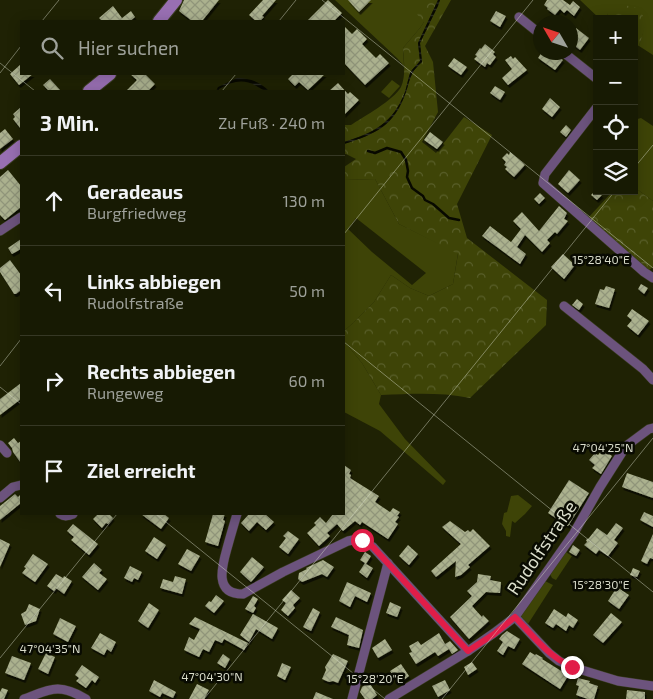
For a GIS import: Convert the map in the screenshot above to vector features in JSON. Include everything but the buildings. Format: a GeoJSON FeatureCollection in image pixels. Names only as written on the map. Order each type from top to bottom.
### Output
{"type":"FeatureCollection","features":[{"type":"Feature","properties":{"kind":"main road"},"geometry":{"type":"LineString","coordinates":[[160,20],[176,0]]}},
{"type":"Feature","properties":{"kind":"main road"},"geometry":{"type":"LineString","coordinates":[[90,90],[109,75]]}},
{"type":"Feature","properties":{"kind":"main road"},"geometry":{"type":"LineString","coordinates":[[0,163],[20,147]]}},
{"type":"Feature","properties":{"kind":"street"},"geometry":{"type":"LineString","coordinates":[[519,17],[533,28]]}},
{"type":"Feature","properties":{"kind":"street"},"geometry":{"type":"LineString","coordinates":[[573,60],[593,76]]}},
{"type":"Feature","properties":{"kind":"street"},"geometry":{"type":"LineString","coordinates":[[593,112],[545,174],[543,183],[653,278]]}},
{"type":"Feature","properties":{"kind":"street"},"geometry":{"type":"LineString","coordinates":[[0,231],[20,218]]}},
{"type":"Feature","properties":{"kind":"street"},"geometry":{"type":"LineString","coordinates":[[564,306],[643,369],[653,380]]}},
{"type":"Feature","properties":{"kind":"street","name":"Rudolfstraße"},"geometry":{"type":"LineString","coordinates":[[389,699],[468,651],[515,617],[574,533],[626,446],[653,428]]}},
{"type":"Feature","properties":{"kind":"street"},"geometry":{"type":"LineString","coordinates":[[0,445],[6,453]]}},
{"type":"Feature","properties":{"kind":"street"},"geometry":{"type":"LineString","coordinates":[[0,498],[13,487],[20,485]]}},
{"type":"Feature","properties":{"kind":"street"},"geometry":{"type":"LineString","coordinates":[[237,515],[221,568],[223,583],[232,592],[243,594],[335,547],[358,539],[373,547],[468,651]]}},
{"type":"Feature","properties":{"kind":"street"},"geometry":{"type":"LineString","coordinates":[[352,699],[388,563]]}},
{"type":"Feature","properties":{"kind":"street"},"geometry":{"type":"LineString","coordinates":[[515,617],[559,661],[618,681],[653,686]]}},
{"type":"Feature","properties":{"kind":"street"},"geometry":{"type":"LineString","coordinates":[[24,699],[58,688],[68,690],[86,699]]}},
{"type":"Feature","properties":{"kind":"green space"},"geometry":{"type":"Polygon","coordinates":[[[335,0],[423,0],[424,22],[403,48],[404,66],[397,58],[335,0]]]}},
{"type":"Feature","properties":{"kind":"green space"},"geometry":{"type":"Polygon","coordinates":[[[422,0],[438,0],[418,43],[420,61],[410,73],[400,103],[395,112],[381,125],[345,142],[345,125],[351,125],[378,108],[401,87],[404,73],[403,48],[424,22],[413,10],[422,0]]]}},
{"type":"Feature","properties":{"kind":"green space"},"geometry":{"type":"Polygon","coordinates":[[[440,0],[451,0],[425,46],[433,62],[438,112],[422,142],[436,153],[464,117],[492,135],[457,204],[467,238],[547,300],[546,325],[470,398],[437,394],[381,395],[362,363],[345,342],[345,330],[374,302],[391,275],[410,288],[429,296],[453,284],[458,254],[399,224],[375,179],[345,180],[345,166],[356,159],[345,154],[345,144],[375,132],[390,121],[396,113],[413,72],[422,62],[420,43],[440,0]]]}},
{"type":"Feature","properties":{"kind":"green space"},"geometry":{"type":"Polygon","coordinates":[[[580,0],[653,0],[653,55],[639,46],[646,21],[638,19],[638,15],[607,13],[607,15],[596,15],[580,0]]]}},
{"type":"Feature","properties":{"kind":"green space"},"geometry":{"type":"Polygon","coordinates":[[[620,4],[637,8],[647,21],[639,46],[638,15],[607,15],[607,13],[620,4]]]}},
{"type":"Feature","properties":{"kind":"green space"},"geometry":{"type":"Polygon","coordinates":[[[392,80],[400,86],[389,98],[381,92],[392,80]]]}},
{"type":"Feature","properties":{"kind":"green space"},"geometry":{"type":"Polygon","coordinates":[[[641,118],[653,126],[653,201],[638,190],[638,119],[641,118]]]}},
{"type":"Feature","properties":{"kind":"green space"},"geometry":{"type":"Polygon","coordinates":[[[375,179],[399,224],[458,253],[453,284],[429,296],[410,288],[391,275],[374,302],[345,330],[345,180],[375,179]],[[356,218],[348,229],[372,252],[412,285],[426,273],[356,218]]]}},
{"type":"Feature","properties":{"kind":"green space"},"geometry":{"type":"Polygon","coordinates":[[[638,190],[653,201],[653,267],[648,271],[588,218],[609,195],[638,195],[638,190]]]}},
{"type":"Feature","properties":{"kind":"green space"},"geometry":{"type":"Polygon","coordinates":[[[345,342],[362,363],[381,395],[379,404],[405,439],[446,481],[443,485],[380,431],[345,413],[345,342]]]}},
{"type":"Feature","properties":{"kind":"green space"},"geometry":{"type":"Polygon","coordinates":[[[518,495],[532,506],[515,523],[512,521],[510,537],[506,536],[506,531],[502,524],[504,513],[507,512],[511,496],[518,495]]]}},
{"type":"Feature","properties":{"kind":"green space"},"geometry":{"type":"Polygon","coordinates":[[[564,552],[572,556],[556,580],[550,574],[564,552]]]}},
{"type":"Feature","properties":{"kind":"green space"},"geometry":{"type":"Polygon","coordinates":[[[545,581],[553,585],[528,624],[526,624],[522,620],[521,615],[545,581]]]}},
{"type":"Feature","properties":{"kind":"shaded area"},"geometry":{"type":"Polygon","coordinates":[[[438,0],[440,0],[420,43],[422,62],[413,72],[406,92],[396,113],[390,121],[375,132],[345,144],[345,142],[364,135],[381,125],[395,112],[405,92],[410,73],[420,61],[418,43],[438,0]]]}},
{"type":"Feature","properties":{"kind":"shaded area"},"geometry":{"type":"Polygon","coordinates":[[[237,78],[254,81],[268,90],[248,82],[229,84],[216,90],[218,87],[237,78]]]}},
{"type":"Feature","properties":{"kind":"waterway"},"geometry":{"type":"LineString","coordinates":[[368,151],[375,153],[387,148],[401,152],[406,160],[407,177],[412,188],[449,218],[459,220]]}},
{"type":"Feature","properties":{"kind":"route"},"geometry":{"type":"LineString","coordinates":[[362,540],[373,547],[468,651],[515,617],[549,653],[559,661],[572,667]]}}]}
